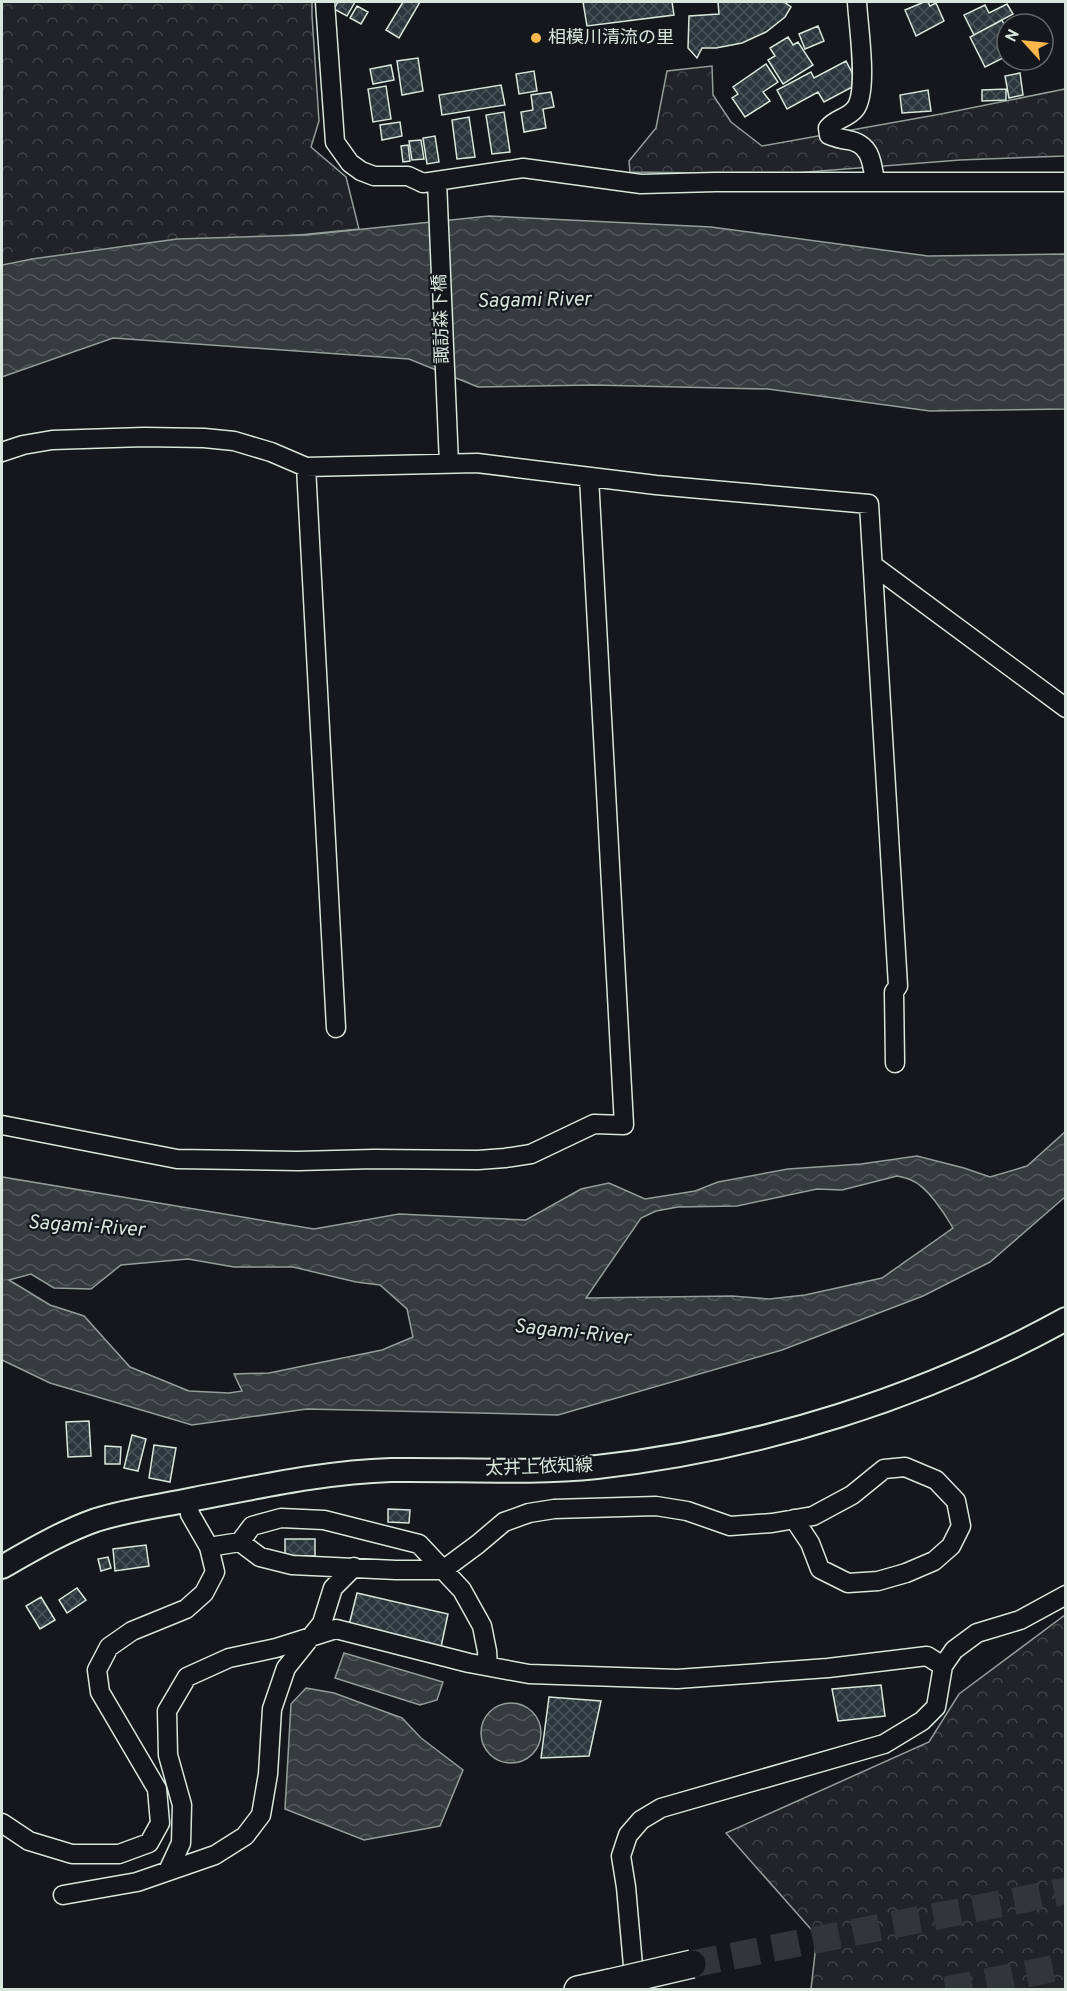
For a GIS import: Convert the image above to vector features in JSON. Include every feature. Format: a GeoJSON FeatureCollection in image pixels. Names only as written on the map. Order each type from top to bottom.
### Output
{"type":"FeatureCollection","features":[{"type":"Feature","properties":{"kind":"highway"},"geometry":{"type":"LineString","coordinates":[[578,1989],[623,1986],[692,1964]]}},
{"type":"Feature","properties":{"kind":"main road","name":"太井上依知線"},"geometry":{"type":"LineString","coordinates":[[2,1567],[65,1533],[97,1520],[287,1481],[388,1470],[529,1470],[594,1467],[662,1459],[749,1440],[839,1417],[920,1387],[1030,1339],[1065,1319]]}},
{"type":"Feature","properties":{"kind":"street"},"geometry":{"type":"LineString","coordinates":[[325,2],[335,142],[350,163],[374,176],[408,176],[432,185],[523,168],[641,184],[1065,182]]}},
{"type":"Feature","properties":{"kind":"street"},"geometry":{"type":"LineString","coordinates":[[857,2],[862,71],[860,99],[856,108],[832,122],[828,128],[829,135],[860,144],[867,150],[872,160],[875,182]]}},
{"type":"Feature","properties":{"kind":"street","name":"諏訪森下橋"},"geometry":{"type":"LineString","coordinates":[[432,185],[448,456]]}},
{"type":"Feature","properties":{"kind":"street"},"geometry":{"type":"LineString","coordinates":[[2,452],[23,445],[52,440],[204,438],[234,441],[262,449],[306,467],[448,456],[488,464],[656,485],[869,504],[898,986],[894,992],[895,1063]]}},
{"type":"Feature","properties":{"kind":"street"},"geometry":{"type":"LineString","coordinates":[[306,467],[336,1028]]}},
{"type":"Feature","properties":{"kind":"street"},"geometry":{"type":"LineString","coordinates":[[2,1125],[177,1159],[289,1161],[505,1158],[531,1154],[594,1124],[624,1125],[589,477]]}},
{"type":"Feature","properties":{"kind":"street"},"geometry":{"type":"LineString","coordinates":[[874,566],[1065,708]]}},
{"type":"Feature","properties":{"kind":"street"},"geometry":{"type":"LineString","coordinates":[[240,1542],[260,1557],[292,1565],[442,1570],[504,1522],[529,1513],[601,1506],[656,1506],[687,1511],[730,1526],[794,1519],[813,1516],[852,1495],[884,1469],[905,1467],[936,1480],[956,1501],[961,1526],[951,1546],[934,1561],[906,1573],[878,1581],[848,1583],[820,1569],[810,1543],[794,1519]]}},
{"type":"Feature","properties":{"kind":"street"},"geometry":{"type":"LineString","coordinates":[[2,1823],[29,1840],[72,1854],[119,1854],[148,1843],[160,1823],[157,1789],[100,1692],[97,1670],[109,1647],[132,1630],[186,1610],[204,1593],[215,1572],[209,1547],[190,1514],[188,1500]]}},
{"type":"Feature","properties":{"kind":"street"},"geometry":{"type":"LineString","coordinates":[[209,1547],[240,1542],[252,1526],[281,1518],[324,1520],[419,1544],[462,1590],[482,1626],[488,1651],[488,1666]]}},
{"type":"Feature","properties":{"kind":"street"},"geometry":{"type":"LineString","coordinates":[[63,1895],[137,1882],[215,1855],[245,1836],[261,1815],[268,1774],[272,1709],[286,1668],[322,1623],[333,1588],[354,1567]]}},
{"type":"Feature","properties":{"kind":"street"},"geometry":{"type":"LineString","coordinates":[[623,1986],[627,1887],[621,1856],[628,1834],[641,1820],[661,1808],[884,1744],[922,1721],[936,1707],[943,1666],[954,1650],[978,1633],[1020,1620],[1065,1595]]}},
{"type":"Feature","properties":{"kind":"street"},"geometry":{"type":"LineString","coordinates":[[168,1871],[181,1843],[182,1805],[168,1755],[167,1711],[187,1677],[228,1658],[276,1648],[336,1629],[377,1641],[529,1674],[677,1679],[828,1668],[927,1656],[943,1666]]}},
{"type":"Feature","properties":{"kind":"green space"},"geometry":{"type":"Polygon","coordinates":[[[2,2],[312,2],[319,121],[311,147],[346,177],[359,229],[2,265],[2,2]]]}},
{"type":"Feature","properties":{"kind":"green space"},"geometry":{"type":"Polygon","coordinates":[[[712,66],[713,95],[731,122],[762,146],[1065,89],[1065,156],[960,160],[782,174],[630,172],[629,161],[656,128],[667,71],[712,66]]]}},
{"type":"Feature","properties":{"kind":"green space"},"geometry":{"type":"Polygon","coordinates":[[[1065,1615],[1065,1989],[811,1989],[817,1936],[726,1833],[929,1742],[959,1694],[1065,1615]]]}},
{"type":"Feature","properties":{"kind":"water","name":"Sagami River"},"geometry":{"type":"Polygon","coordinates":[[[489,216],[711,227],[928,256],[1065,254],[1065,409],[930,411],[768,389],[593,385],[478,387],[409,359],[113,338],[2,377],[2,265],[177,239],[306,235],[489,216]]]}},
{"type":"Feature","properties":{"kind":"water","name":"Sagami-River"},"geometry":{"type":"Polygon","coordinates":[[[1065,1132],[1065,1197],[990,1262],[923,1296],[782,1350],[558,1415],[307,1409],[192,1425],[50,1383],[2,1360],[2,1177],[314,1229],[399,1214],[526,1220],[581,1189],[609,1183],[645,1199],[695,1191],[718,1182],[788,1169],[861,1164],[917,1156],[990,1177],[1027,1166],[1065,1132]],[[897,1176],[842,1190],[817,1189],[737,1206],[678,1207],[656,1211],[641,1218],[586,1298],[732,1296],[769,1299],[805,1295],[882,1278],[953,1228],[923,1188],[911,1180],[897,1176]],[[188,1259],[121,1265],[91,1289],[54,1288],[31,1274],[9,1280],[50,1305],[84,1316],[130,1367],[189,1391],[229,1393],[242,1391],[234,1374],[269,1373],[382,1350],[413,1337],[407,1309],[380,1285],[356,1282],[293,1267],[234,1267],[188,1259]]]}},
{"type":"Feature","properties":{"kind":"water"},"geometry":{"type":"Polygon","coordinates":[[[344,1653],[443,1682],[437,1700],[420,1705],[335,1678],[344,1653]]]}},
{"type":"Feature","properties":{"kind":"water"},"geometry":{"type":"Polygon","coordinates":[[[306,1688],[334,1693],[402,1718],[421,1738],[463,1770],[440,1826],[364,1840],[285,1809],[291,1704],[306,1688]]]}},
{"type":"Feature","properties":{"kind":"water"},"geometry":{"type":"Polygon","coordinates":[[[505,1703],[517,1703],[533,1711],[539,1721],[541,1733],[539,1745],[533,1755],[517,1763],[505,1763],[489,1755],[481,1739],[481,1727],[489,1711],[505,1703]]]}},
{"type":"Feature","properties":{"kind":"building"},"geometry":{"type":"Polygon","coordinates":[[[338,2],[355,2],[347,16],[334,9],[338,2]]]}},
{"type":"Feature","properties":{"kind":"building"},"geometry":{"type":"Polygon","coordinates":[[[403,2],[420,2],[399,38],[386,30],[403,2]]]}},
{"type":"Feature","properties":{"kind":"building"},"geometry":{"type":"Polygon","coordinates":[[[583,2],[672,2],[674,15],[587,26],[583,2]]]}},
{"type":"Feature","properties":{"kind":"building"},"geometry":{"type":"Polygon","coordinates":[[[718,2],[784,2],[791,7],[785,17],[766,32],[742,43],[702,48],[697,58],[688,48],[689,16],[719,14],[718,2]]]}},
{"type":"Feature","properties":{"kind":"building"},"geometry":{"type":"Polygon","coordinates":[[[928,2],[930,6],[936,3],[944,21],[916,36],[905,10],[928,2]]]}},
{"type":"Feature","properties":{"kind":"building"},"geometry":{"type":"Polygon","coordinates":[[[1007,4],[1012,12],[995,12],[995,24],[974,35],[964,15],[985,5],[989,13],[1007,4]]]}},
{"type":"Feature","properties":{"kind":"building"},"geometry":{"type":"Polygon","coordinates":[[[357,6],[368,12],[361,24],[350,18],[357,6]]]}},
{"type":"Feature","properties":{"kind":"building"},"geometry":{"type":"Polygon","coordinates":[[[995,24],[995,62],[985,67],[970,37],[995,24]]]}},
{"type":"Feature","properties":{"kind":"building"},"geometry":{"type":"Polygon","coordinates":[[[818,26],[824,41],[805,49],[799,34],[818,26]]]}},
{"type":"Feature","properties":{"kind":"building"},"geometry":{"type":"Polygon","coordinates":[[[788,37],[793,45],[798,42],[813,65],[783,84],[768,60],[775,56],[770,48],[788,37]]]}},
{"type":"Feature","properties":{"kind":"building"},"geometry":{"type":"Polygon","coordinates":[[[418,58],[423,91],[402,95],[397,61],[418,58]]]}},
{"type":"Feature","properties":{"kind":"building"},"geometry":{"type":"Polygon","coordinates":[[[846,61],[858,84],[824,102],[818,92],[787,109],[777,90],[811,72],[814,78],[846,61]]]}},
{"type":"Feature","properties":{"kind":"building"},"geometry":{"type":"Polygon","coordinates":[[[766,64],[778,82],[763,92],[770,101],[745,117],[732,98],[738,94],[733,87],[766,64]]]}},
{"type":"Feature","properties":{"kind":"building"},"geometry":{"type":"Polygon","coordinates":[[[391,65],[394,80],[373,84],[370,69],[391,65]]]}},
{"type":"Feature","properties":{"kind":"building"},"geometry":{"type":"Polygon","coordinates":[[[534,71],[537,91],[519,94],[516,74],[534,71]]]}},
{"type":"Feature","properties":{"kind":"building"},"geometry":{"type":"Polygon","coordinates":[[[1020,73],[1023,95],[1009,98],[1005,76],[1020,73]]]}},
{"type":"Feature","properties":{"kind":"building"},"geometry":{"type":"Polygon","coordinates":[[[501,85],[505,105],[442,115],[439,95],[501,85]]]}},
{"type":"Feature","properties":{"kind":"building"},"geometry":{"type":"Polygon","coordinates":[[[386,86],[391,119],[373,122],[368,89],[386,86]]]}},
{"type":"Feature","properties":{"kind":"building"},"geometry":{"type":"Polygon","coordinates":[[[1006,89],[1006,100],[982,101],[982,90],[1006,89]]]}},
{"type":"Feature","properties":{"kind":"building"},"geometry":{"type":"Polygon","coordinates":[[[928,90],[931,111],[902,113],[900,95],[928,90]]]}},
{"type":"Feature","properties":{"kind":"building"},"geometry":{"type":"Polygon","coordinates":[[[551,92],[554,107],[543,109],[546,128],[524,132],[521,112],[533,110],[531,95],[551,92]]]}},
{"type":"Feature","properties":{"kind":"building"},"geometry":{"type":"Polygon","coordinates":[[[504,112],[510,152],[492,154],[486,115],[504,112]]]}},
{"type":"Feature","properties":{"kind":"building"},"geometry":{"type":"Polygon","coordinates":[[[469,117],[475,157],[457,159],[452,120],[469,117]]]}},
{"type":"Feature","properties":{"kind":"building"},"geometry":{"type":"Polygon","coordinates":[[[400,122],[402,136],[382,140],[380,125],[400,122]]]}},
{"type":"Feature","properties":{"kind":"building"},"geometry":{"type":"Polygon","coordinates":[[[435,136],[439,162],[427,164],[423,138],[435,136]]]}},
{"type":"Feature","properties":{"kind":"building"},"geometry":{"type":"Polygon","coordinates":[[[421,140],[424,159],[412,160],[409,141],[421,140]]]}},
{"type":"Feature","properties":{"kind":"building"},"geometry":{"type":"Polygon","coordinates":[[[408,145],[410,161],[403,162],[401,146],[408,145]]]}},
{"type":"Feature","properties":{"kind":"building"},"geometry":{"type":"Polygon","coordinates":[[[89,1421],[91,1456],[68,1457],[66,1422],[89,1421]]]}},
{"type":"Feature","properties":{"kind":"building"},"geometry":{"type":"Polygon","coordinates":[[[132,1435],[146,1439],[138,1471],[124,1468],[132,1435]]]}},
{"type":"Feature","properties":{"kind":"building"},"geometry":{"type":"Polygon","coordinates":[[[154,1445],[176,1448],[170,1482],[149,1478],[154,1445]]]}},
{"type":"Feature","properties":{"kind":"building"},"geometry":{"type":"Polygon","coordinates":[[[105,1446],[121,1447],[120,1464],[105,1464],[105,1446]]]}},
{"type":"Feature","properties":{"kind":"building"},"geometry":{"type":"Polygon","coordinates":[[[388,1509],[410,1510],[409,1523],[388,1522],[388,1509]]]}},
{"type":"Feature","properties":{"kind":"building"},"geometry":{"type":"Polygon","coordinates":[[[285,1539],[315,1539],[315,1556],[285,1556],[285,1539]]]}},
{"type":"Feature","properties":{"kind":"building"},"geometry":{"type":"Polygon","coordinates":[[[146,1545],[149,1566],[115,1571],[113,1549],[146,1545]]]}},
{"type":"Feature","properties":{"kind":"building"},"geometry":{"type":"Polygon","coordinates":[[[108,1557],[111,1568],[101,1571],[98,1559],[108,1557]]]}},
{"type":"Feature","properties":{"kind":"building"},"geometry":{"type":"Polygon","coordinates":[[[77,1588],[86,1600],[67,1613],[59,1600],[77,1588]]]}},
{"type":"Feature","properties":{"kind":"building"},"geometry":{"type":"Polygon","coordinates":[[[357,1593],[448,1614],[441,1647],[349,1625],[357,1593]]]}},
{"type":"Feature","properties":{"kind":"building"},"geometry":{"type":"Polygon","coordinates":[[[41,1597],[55,1620],[40,1629],[26,1606],[41,1597]]]}},
{"type":"Feature","properties":{"kind":"building"},"geometry":{"type":"Polygon","coordinates":[[[881,1685],[885,1716],[838,1721],[832,1689],[881,1685]]]}},
{"type":"Feature","properties":{"kind":"building"},"geometry":{"type":"Polygon","coordinates":[[[549,1697],[601,1701],[589,1756],[541,1758],[549,1697]]]}},
{"type":"Feature","properties":{"kind":"tunnel"},"geometry":{"type":"LineString","coordinates":[[692,1964],[1066,1891]]}},
{"type":"Feature","properties":{"kind":"tunnel"},"geometry":{"type":"LineString","coordinates":[[946,1990],[1066,1966]]}},
{"type":"Feature","properties":{"kind":"place","name":"相模川清流の里"},"geometry":{"type":"Point","coordinates":[536,38]}}]}
